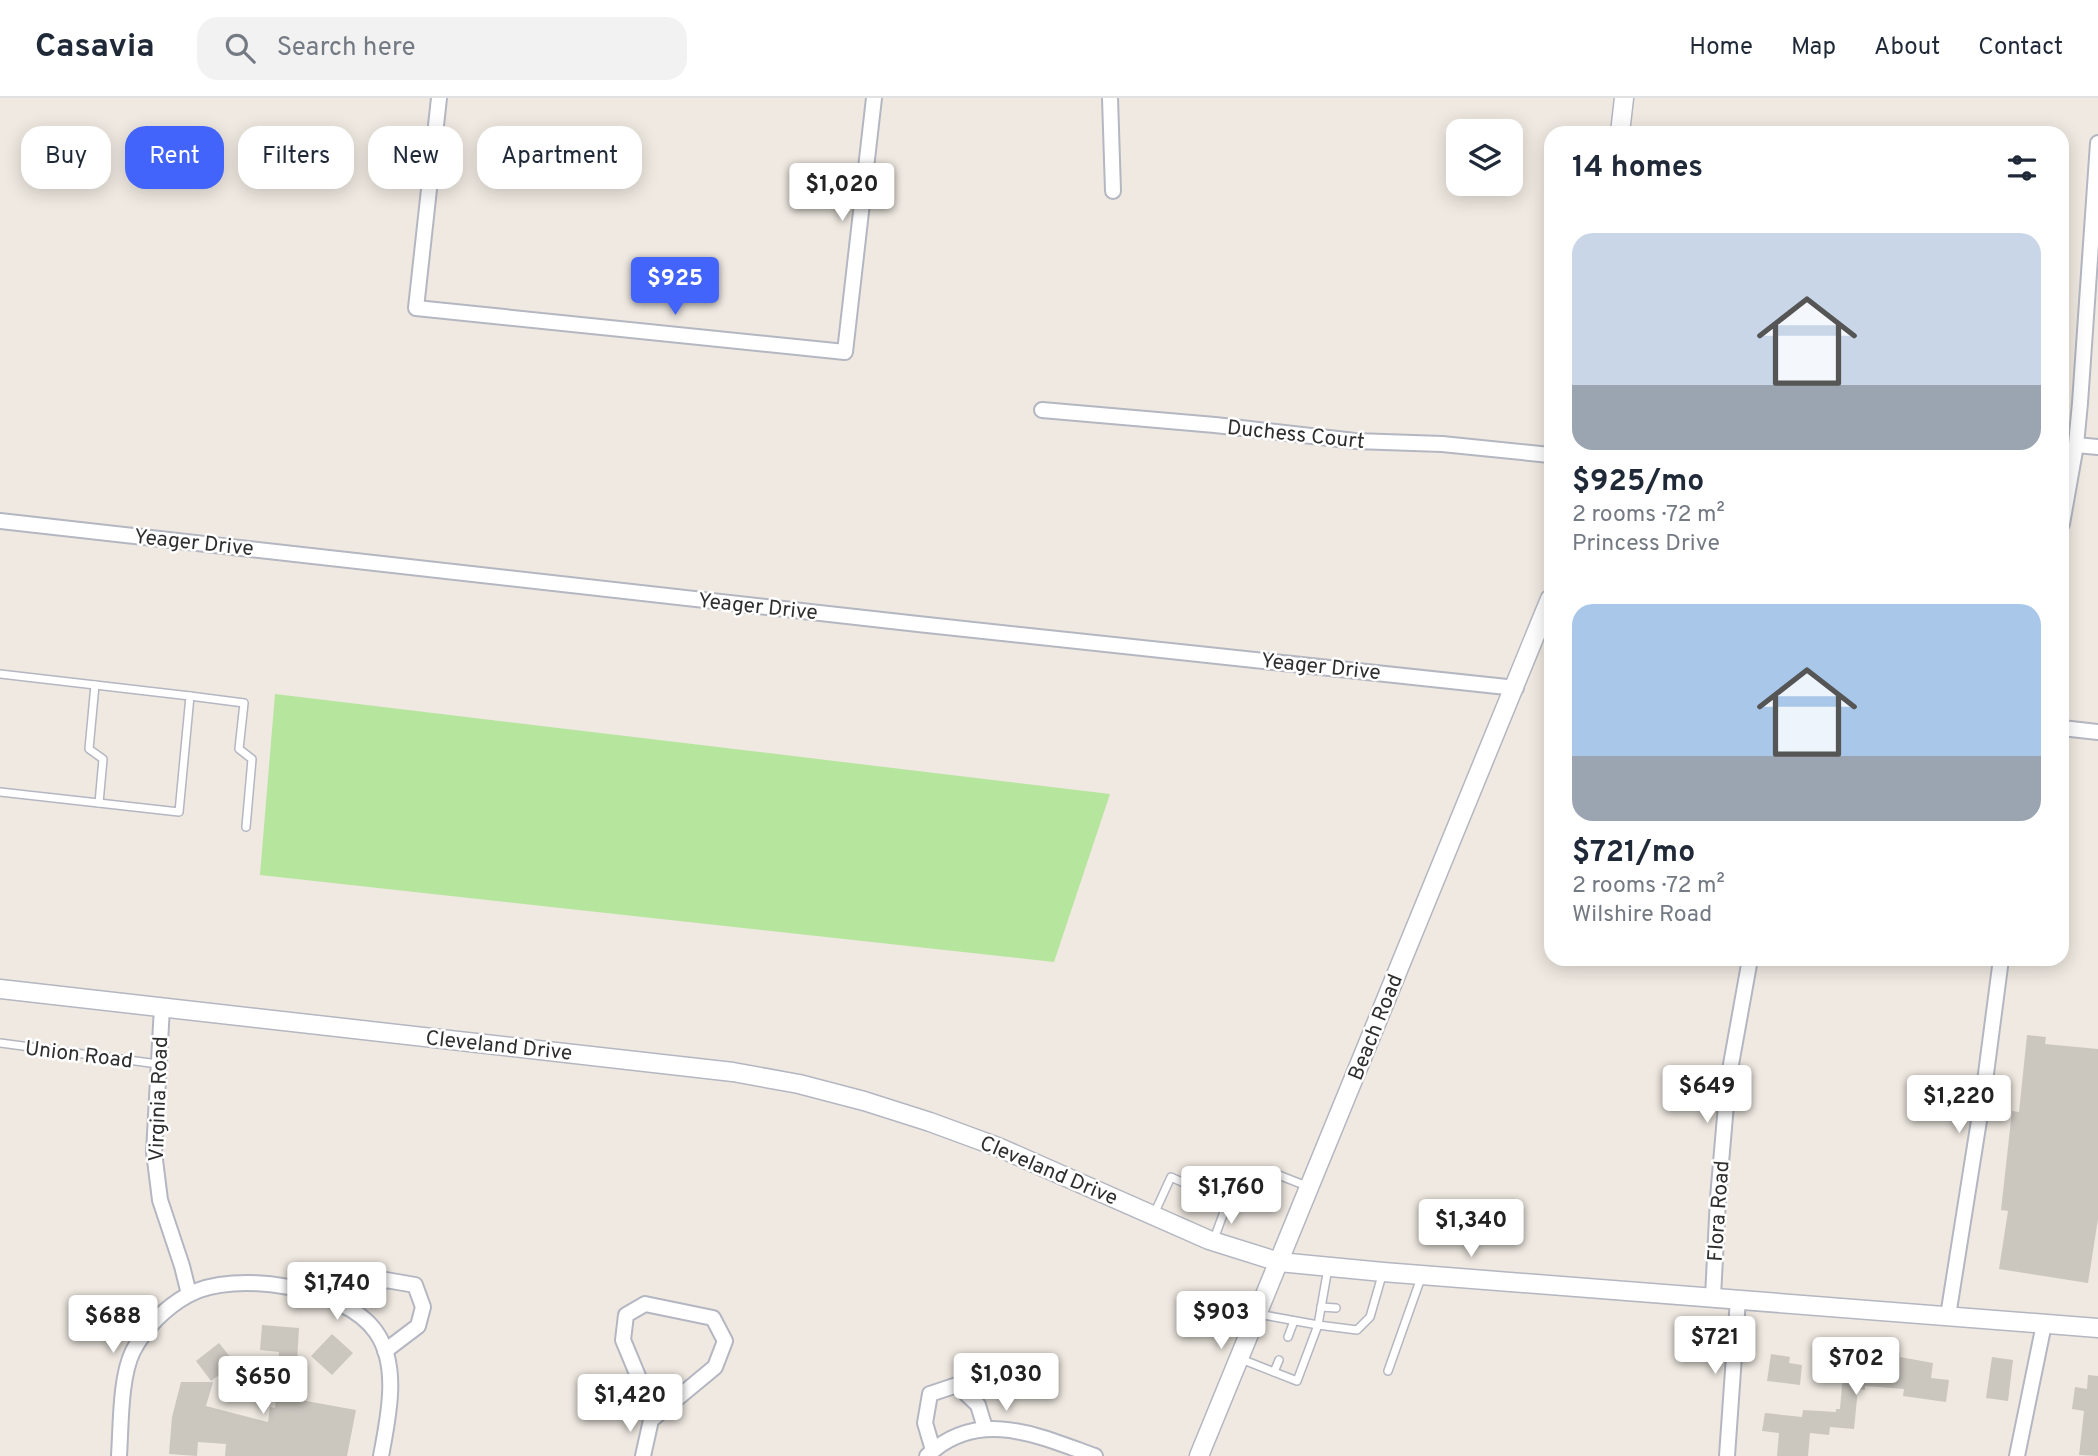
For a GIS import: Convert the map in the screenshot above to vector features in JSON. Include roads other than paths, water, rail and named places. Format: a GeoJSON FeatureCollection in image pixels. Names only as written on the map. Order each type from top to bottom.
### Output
{"type":"FeatureCollection","features":[{"type":"Feature","properties":{"kind":"street"},"geometry":{"type":"LineString","coordinates":[[439,98],[416,308],[845,352],[873,98]]}},
{"type":"Feature","properties":{"kind":"street"},"geometry":{"type":"LineString","coordinates":[[1111,98],[1113,191]]}},
{"type":"Feature","properties":{"kind":"street"},"geometry":{"type":"LineString","coordinates":[[1621,126],[1624,98]]}},
{"type":"Feature","properties":{"kind":"street"},"geometry":{"type":"LineString","coordinates":[[2069,484],[2076,445],[2098,143]]}},
{"type":"Feature","properties":{"kind":"street","name":"Duchess Court"},"geometry":{"type":"LineString","coordinates":[[1042,410],[1356,441],[1442,444],[1544,454]]}},
{"type":"Feature","properties":{"kind":"street"},"geometry":{"type":"LineString","coordinates":[[2076,445],[2098,447]]}},
{"type":"Feature","properties":{"kind":"street","name":"Yeager Drive"},"geometry":{"type":"LineString","coordinates":[[0,521],[1516,688]]}},
{"type":"Feature","properties":{"kind":"street","name":"Beach Road"},"geometry":{"type":"LineString","coordinates":[[1199,1456],[1440,867],[1516,688],[1544,636]]}},
{"type":"Feature","properties":{"kind":"street"},"geometry":{"type":"LineString","coordinates":[[2069,729],[2098,732]]}},
{"type":"Feature","properties":{"kind":"street","name":"Flora Road"},"geometry":{"type":"LineString","coordinates":[[1713,1297],[1728,1081],[1749,966]]}},
{"type":"Feature","properties":{"kind":"street"},"geometry":{"type":"LineString","coordinates":[[1948,1316],[1984,1089],[2000,966]]}},
{"type":"Feature","properties":{"kind":"street","name":"Cleveland Drive"},"geometry":{"type":"LineString","coordinates":[[0,989],[733,1072],[799,1084],[864,1101],[975,1138],[1213,1241],[1279,1262],[2098,1328]]}},
{"type":"Feature","properties":{"kind":"street","name":"Virginia Road"},"geometry":{"type":"LineString","coordinates":[[162,1007],[154,1152],[160,1200],[189,1294]]}},
{"type":"Feature","properties":{"kind":"street"},"geometry":{"type":"LineString","coordinates":[[343,1305],[386,1280],[415,1285],[423,1307],[418,1326],[385,1351]]}},
{"type":"Feature","properties":{"kind":"street"},"geometry":{"type":"LineString","coordinates":[[119,1456],[126,1372],[132,1353],[149,1327],[189,1294],[229,1283],[263,1284],[324,1297],[363,1317],[377,1332],[385,1351],[390,1386],[389,1412],[381,1456]]}},
{"type":"Feature","properties":{"kind":"street"},"geometry":{"type":"LineString","coordinates":[[1727,1456],[1738,1299]]}},
{"type":"Feature","properties":{"kind":"street"},"geometry":{"type":"LineString","coordinates":[[643,1456],[651,1420],[645,1393],[622,1340],[626,1315],[645,1304],[713,1318],[725,1341],[715,1367],[651,1420]]}},
{"type":"Feature","properties":{"kind":"street"},"geometry":{"type":"LineString","coordinates":[[2017,1456],[2044,1324]]}},
{"type":"Feature","properties":{"kind":"street"},"geometry":{"type":"LineString","coordinates":[[985,1428],[978,1405],[957,1385],[930,1394],[925,1423],[930,1453],[961,1434],[985,1428],[1031,1433],[1095,1456]]}},
{"type":"Feature","properties":{"kind":"lane"},"geometry":{"type":"LineString","coordinates":[[0,674],[244,703],[239,749],[252,759],[246,827]]}},
{"type":"Feature","properties":{"kind":"lane"},"geometry":{"type":"LineString","coordinates":[[95,685],[89,749],[103,759],[99,803]]}},
{"type":"Feature","properties":{"kind":"lane"},"geometry":{"type":"LineString","coordinates":[[0,792],[179,812],[190,696]]}},
{"type":"Feature","properties":{"kind":"lane","name":"Union Road"},"geometry":{"type":"LineString","coordinates":[[0,1044],[158,1064]]}},
{"type":"Feature","properties":{"kind":"lane"},"geometry":{"type":"LineString","coordinates":[[1154,1215],[1171,1177],[1228,1200],[1239,1201],[1276,1174],[1309,1187]]}},
{"type":"Feature","properties":{"kind":"lane"},"geometry":{"type":"LineString","coordinates":[[1213,1241],[1228,1200]]}},
{"type":"Feature","properties":{"kind":"lane"},"geometry":{"type":"LineString","coordinates":[[1239,1359],[1297,1381],[1318,1325],[1329,1266]]}},
{"type":"Feature","properties":{"kind":"lane"},"geometry":{"type":"LineString","coordinates":[[1257,1314],[1357,1330],[1370,1317],[1383,1272]]}},
{"type":"Feature","properties":{"kind":"lane"},"geometry":{"type":"LineString","coordinates":[[1388,1370],[1422,1275]]}},
{"type":"Feature","properties":{"kind":"lane"},"geometry":{"type":"LineString","coordinates":[[1321,1307],[1336,1308]]}},
{"type":"Feature","properties":{"kind":"lane"},"geometry":{"type":"LineString","coordinates":[[1361,1310],[1372,1311]]}},
{"type":"Feature","properties":{"kind":"lane"},"geometry":{"type":"LineString","coordinates":[[1288,1337],[1294,1321]]}},
{"type":"Feature","properties":{"kind":"lane"},"geometry":{"type":"LineString","coordinates":[[1274,1372],[1279,1360]]}}]}
